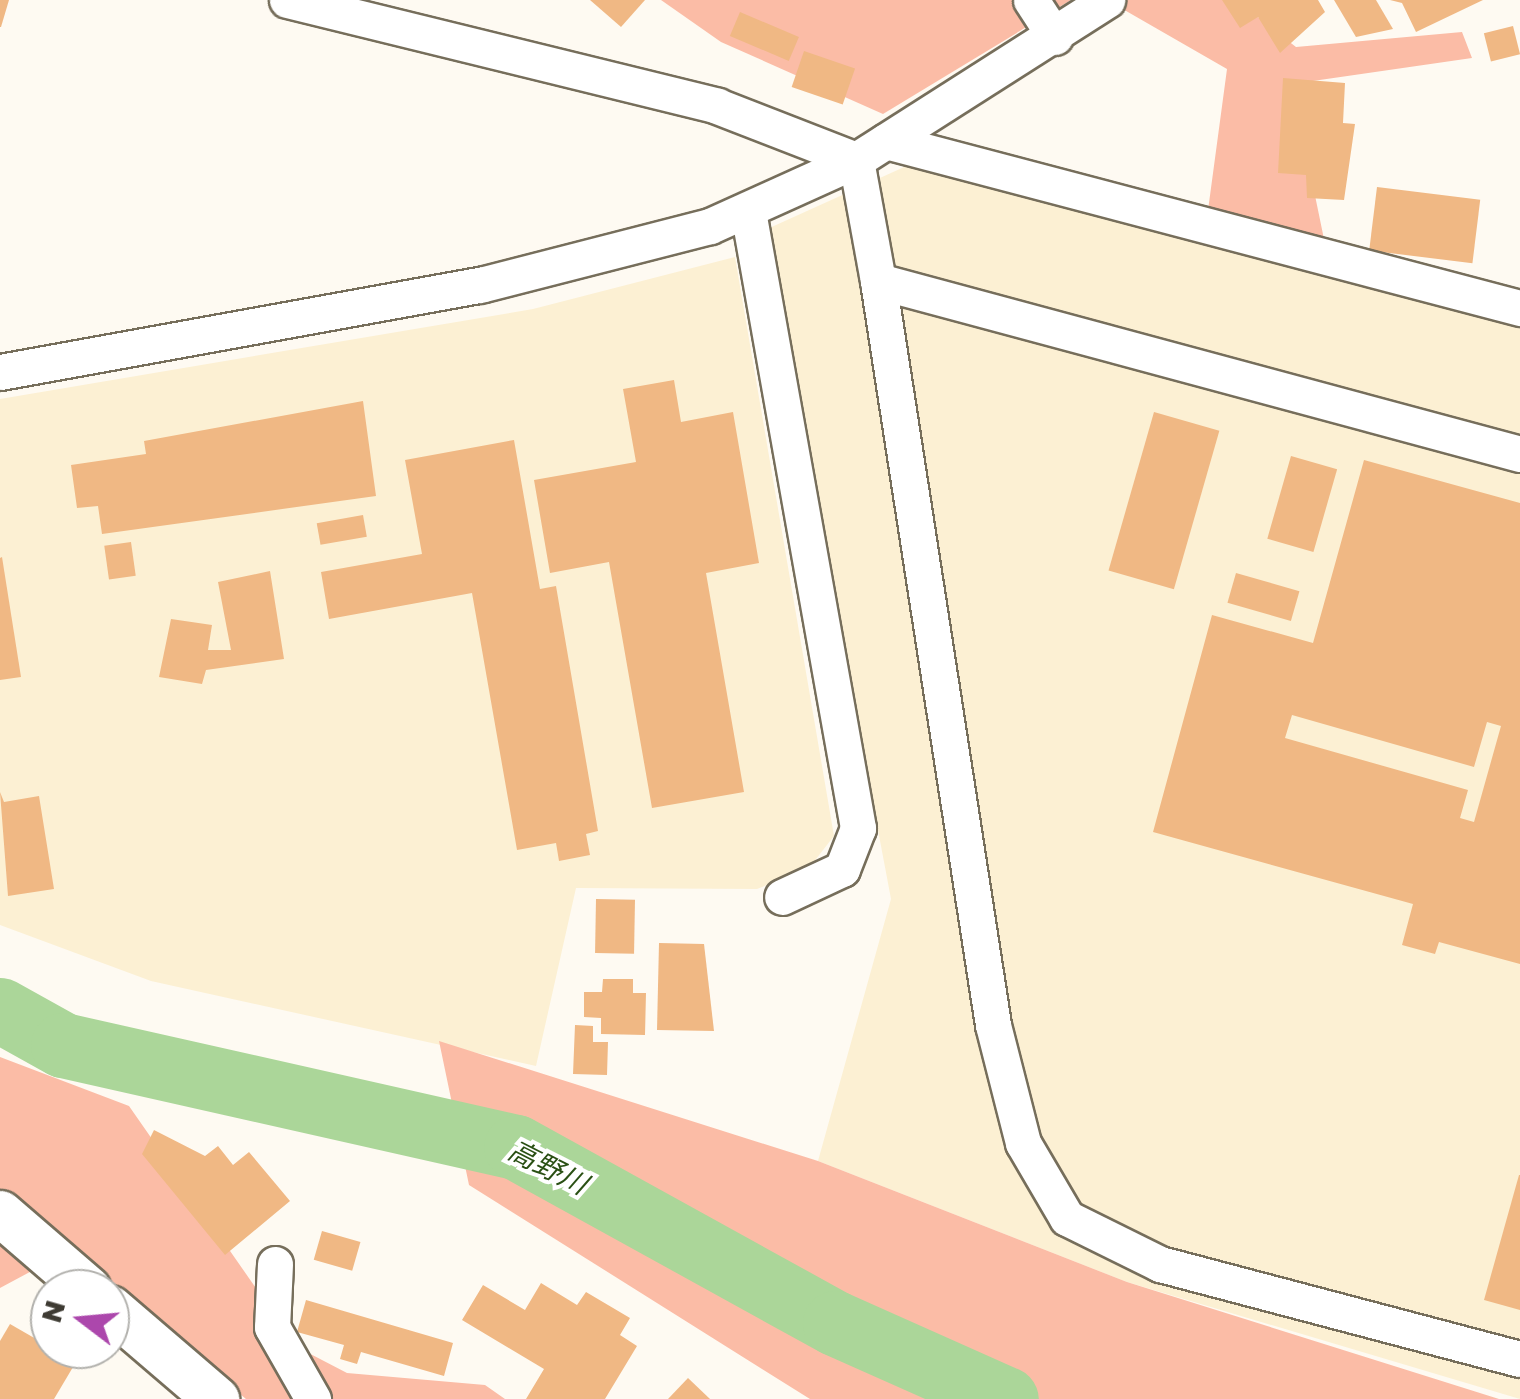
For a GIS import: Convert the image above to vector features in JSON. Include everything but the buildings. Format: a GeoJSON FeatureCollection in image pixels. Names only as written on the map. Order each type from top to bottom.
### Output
{"type":"FeatureCollection","features":[{"type":"Feature","properties":{"kind":"main road"},"geometry":{"type":"LineString","coordinates":[[0,1213],[65,1269]]}},
{"type":"Feature","properties":{"kind":"main road"},"geometry":{"type":"LineString","coordinates":[[130,1325],[216,1399]]}},
{"type":"Feature","properties":{"kind":"street"},"geometry":{"type":"LineString","coordinates":[[287,0],[717,106],[856,160]]}},
{"type":"Feature","properties":{"kind":"street"},"geometry":{"type":"LineString","coordinates":[[1031,0],[1055,37]]}},
{"type":"Feature","properties":{"kind":"street"},"geometry":{"type":"LineString","coordinates":[[0,372],[480,284],[748,211],[856,160],[1055,37],[1107,0]]}},
{"type":"Feature","properties":{"kind":"street"},"geometry":{"type":"LineString","coordinates":[[886,142],[1520,308]]}},
{"type":"Feature","properties":{"kind":"street"},"geometry":{"type":"LineString","coordinates":[[856,160],[993,1025],[1023,1144],[1068,1218],[1160,1264],[1520,1359]]}},
{"type":"Feature","properties":{"kind":"street"},"geometry":{"type":"LineString","coordinates":[[748,211],[858,828],[842,870],[782,897]]}},
{"type":"Feature","properties":{"kind":"street"},"geometry":{"type":"LineString","coordinates":[[878,282],[1520,454]]}},
{"type":"Feature","properties":{"kind":"street"},"geometry":{"type":"LineString","coordinates":[[275,1264],[272,1327],[313,1399]]}},
{"type":"Feature","properties":{"kind":"shaded area"},"geometry":{"type":"Polygon","coordinates":[[[661,0],[1071,0],[883,114],[721,42],[661,0]]]}},
{"type":"Feature","properties":{"kind":"shaded area"},"geometry":{"type":"Polygon","coordinates":[[[1107,0],[1236,0],[1296,47],[1462,32],[1472,58],[1292,84],[1331,273],[1204,240],[1227,69],[1107,0]]]}},
{"type":"Feature","properties":{"kind":"shaded area"},"geometry":{"type":"Polygon","coordinates":[[[913,163],[1520,327],[1520,1399],[1127,1282],[818,1161],[891,899],[765,230],[913,163]]]}},
{"type":"Feature","properties":{"kind":"shaded area"},"geometry":{"type":"Polygon","coordinates":[[[735,257],[834,836],[809,868],[757,889],[576,888],[536,1066],[151,981],[0,925],[0,399],[533,309],[735,257]]]}},
{"type":"Feature","properties":{"kind":"shaded area"},"geometry":{"type":"Polygon","coordinates":[[[439,1041],[818,1161],[1127,1282],[1499,1399],[810,1399],[469,1185],[439,1041]]]}},
{"type":"Feature","properties":{"kind":"shaded area"},"geometry":{"type":"Polygon","coordinates":[[[0,1057],[129,1106],[297,1347],[347,1373],[485,1385],[505,1399],[246,1399],[130,1302],[130,1269],[91,1269],[69,1251],[0,1288],[0,1057]]]}},
{"type":"Feature","properties":{"kind":"waterway","name":"高野川"},"geometry":{"type":"LineString","coordinates":[[0,1010],[63,1045],[516,1147],[835,1323],[1006,1399]]}}]}
